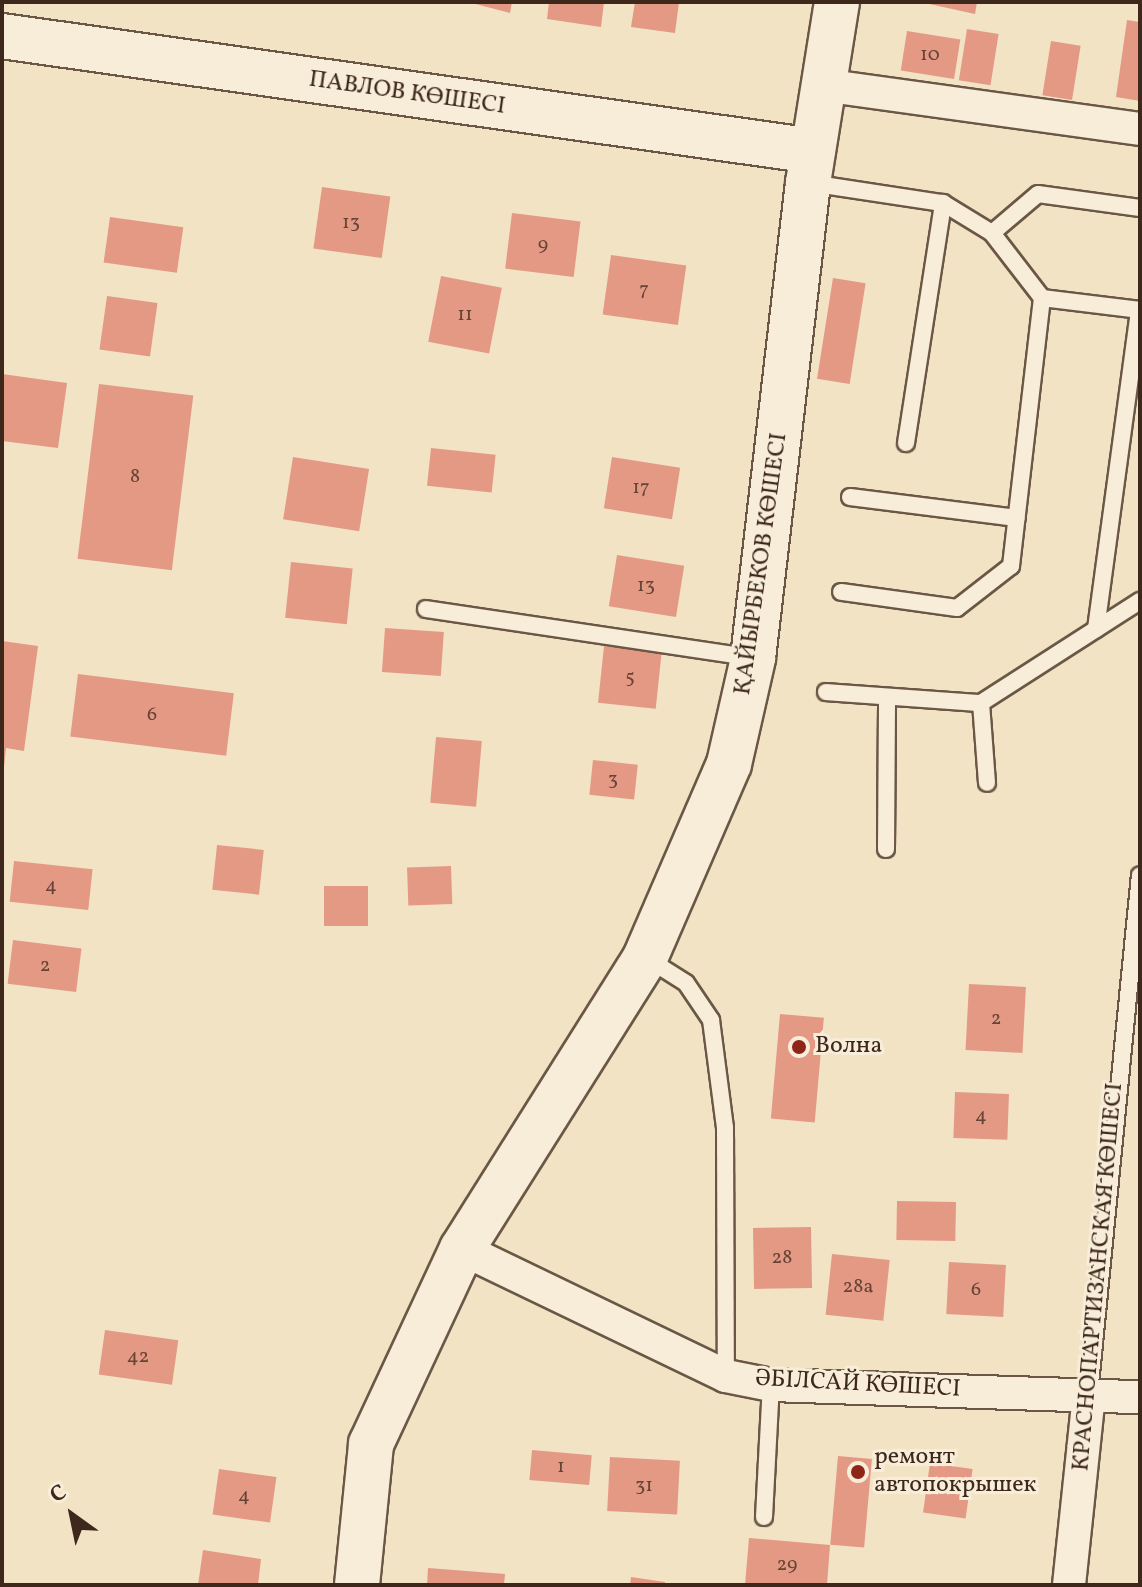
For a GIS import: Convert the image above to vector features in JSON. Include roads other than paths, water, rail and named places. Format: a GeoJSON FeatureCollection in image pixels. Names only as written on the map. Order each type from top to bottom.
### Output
{"type":"FeatureCollection","features":[{"type":"Feature","properties":{"kind":"main road","name":"ҚАЙЫРБЕКОВ КӨШЕСІ"},"geometry":{"type":"LineString","coordinates":[[357,1585],[371,1444],[462,1249],[645,958],[729,764],[753,658],[811,167],[837,2]]}},
{"type":"Feature","properties":{"kind":"main road","name":"ПАВЛОВ КӨШЕСІ"},"geometry":{"type":"LineString","coordinates":[[2,36],[811,167]]}},
{"type":"Feature","properties":{"kind":"street"},"geometry":{"type":"LineString","coordinates":[[823,85],[1140,129]]}},
{"type":"Feature","properties":{"kind":"street","name":"ӘБІЛСАЙ КӨШЕСІ"},"geometry":{"type":"LineString","coordinates":[[462,1249],[726,1376],[771,1385],[1140,1397]]}},
{"type":"Feature","properties":{"kind":"street","name":"КРАСНОПАРТИЗАНСКАЯ КӨШЕСІ"},"geometry":{"type":"LineString","coordinates":[[1069,1585],[1089,1394]]}},
{"type":"Feature","properties":{"kind":"lane"},"geometry":{"type":"LineString","coordinates":[[811,167],[943,203],[992,233],[1042,298],[1011,566],[957,608],[841,592]]}},
{"type":"Feature","properties":{"kind":"lane"},"geometry":{"type":"LineString","coordinates":[[992,233],[1038,194],[1140,208]]}},
{"type":"Feature","properties":{"kind":"lane"},"geometry":{"type":"LineString","coordinates":[[906,443],[943,203]]}},
{"type":"Feature","properties":{"kind":"lane"},"geometry":{"type":"LineString","coordinates":[[1042,298],[1140,310],[1096,629]]}},
{"type":"Feature","properties":{"kind":"lane"},"geometry":{"type":"LineString","coordinates":[[850,497],[1017,518]]}},
{"type":"Feature","properties":{"kind":"lane"},"geometry":{"type":"LineString","coordinates":[[826,692],[981,703],[1140,601]]}},
{"type":"Feature","properties":{"kind":"lane"},"geometry":{"type":"LineString","coordinates":[[426,609],[753,658]]}},
{"type":"Feature","properties":{"kind":"lane"},"geometry":{"type":"LineString","coordinates":[[886,849],[887,697]]}},
{"type":"Feature","properties":{"kind":"lane"},"geometry":{"type":"LineString","coordinates":[[981,703],[987,783]]}},
{"type":"Feature","properties":{"kind":"lane","name":"КРАСНОПАРТИЗАНСКАЯ КӨШЕСІ"},"geometry":{"type":"LineString","coordinates":[[1089,1394],[1140,875]]}},
{"type":"Feature","properties":{"kind":"lane"},"geometry":{"type":"LineString","coordinates":[[645,958],[686,983],[711,1020],[725,1128],[726,1376]]}},
{"type":"Feature","properties":{"kind":"lane"},"geometry":{"type":"LineString","coordinates":[[764,1517],[771,1385]]}},
{"type":"Feature","properties":{"kind":"place","name":"Волна"},"geometry":{"type":"Point","coordinates":[799,1047]}},
{"type":"Feature","properties":{"kind":"place","name":"ремонт автопокрышек"},"geometry":{"type":"Point","coordinates":[858,1472]}}]}
